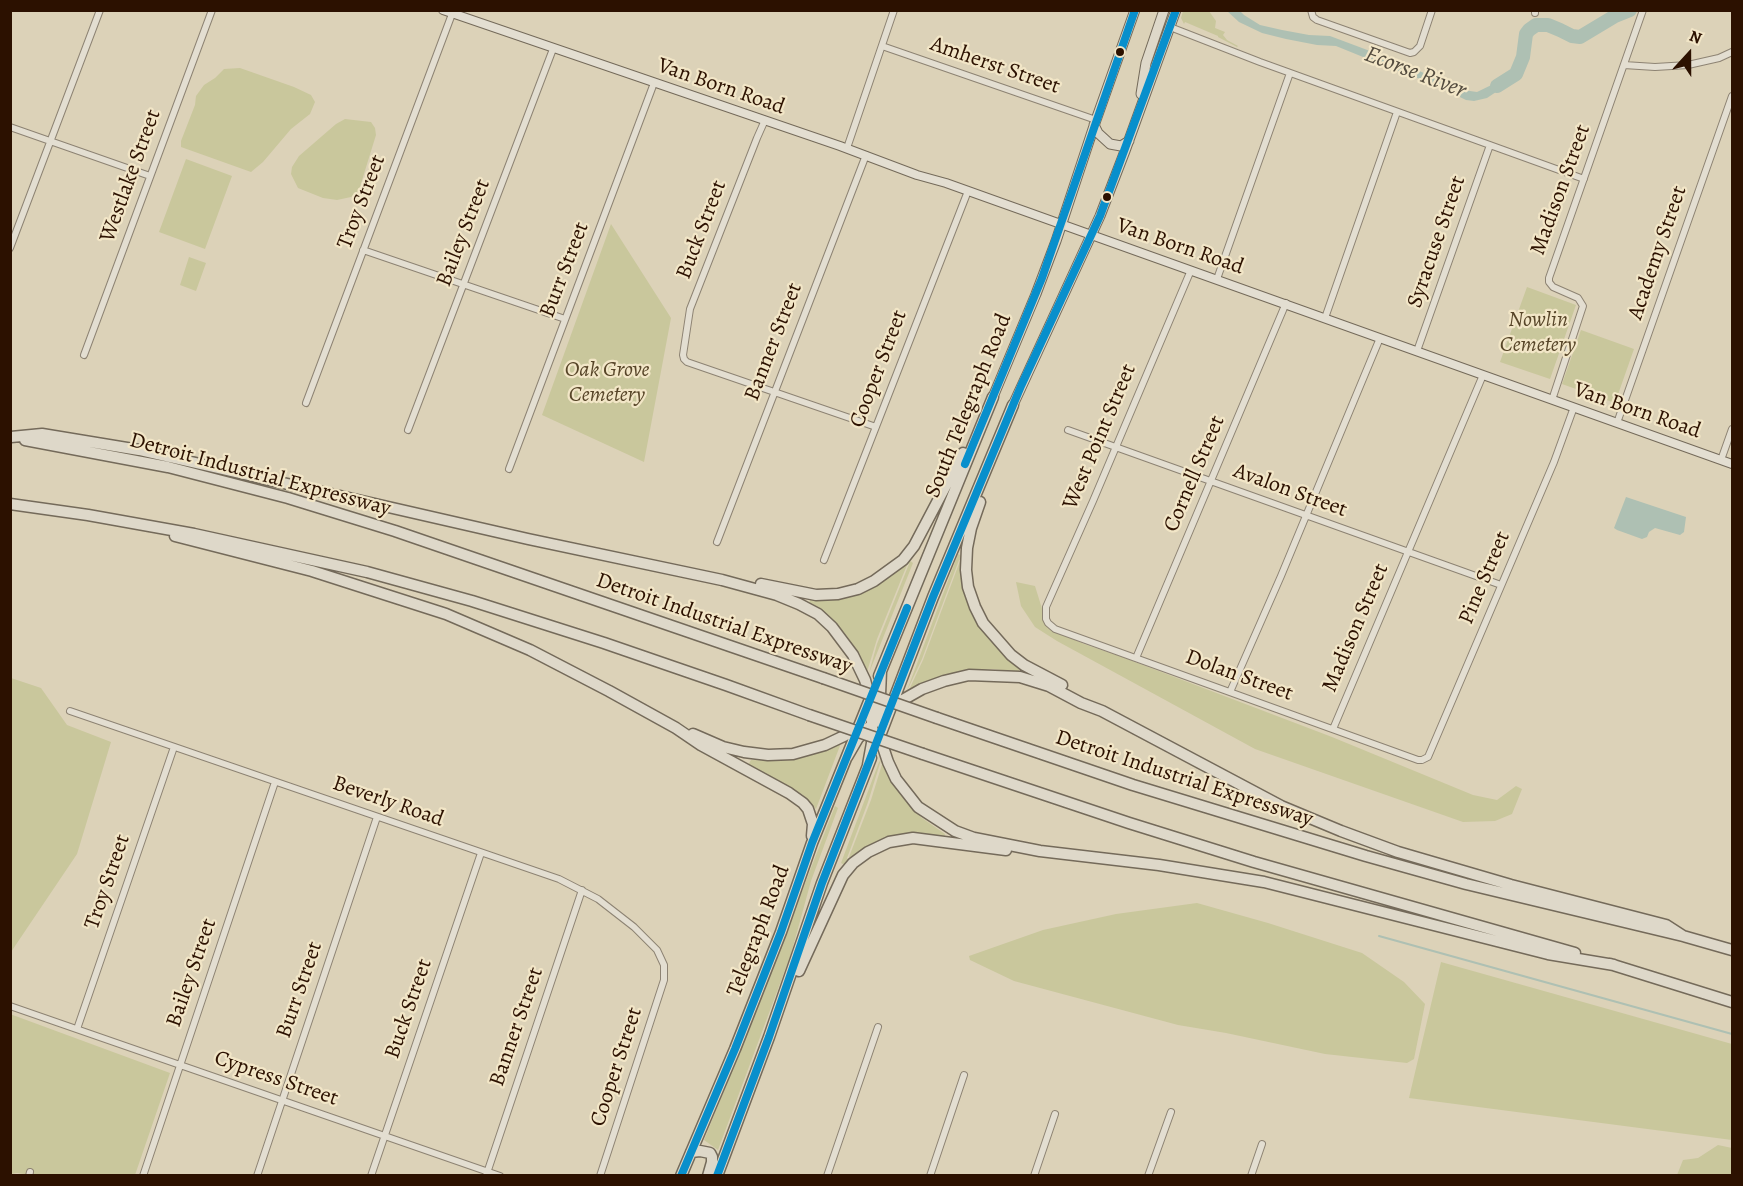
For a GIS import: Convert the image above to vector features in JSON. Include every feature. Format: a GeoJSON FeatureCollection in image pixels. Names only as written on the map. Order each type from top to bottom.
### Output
{"type":"FeatureCollection","features":[{"type":"Feature","properties":{"kind":"highway","name":"South Telegraph Road"},"geometry":{"type":"LineString","coordinates":[[870,698],[993,397]]}},
{"type":"Feature","properties":{"kind":"highway","name":"South Telegraph Road"},"geometry":{"type":"LineString","coordinates":[[892,706],[933,597],[1013,405]]}},
{"type":"Feature","properties":{"kind":"highway"},"geometry":{"type":"LineString","coordinates":[[722,580],[747,582],[816,595],[838,594],[858,589],[874,581],[903,560],[914,546],[988,408]]}},
{"type":"Feature","properties":{"kind":"highway"},"geometry":{"type":"LineString","coordinates":[[1009,417],[971,528],[967,548],[967,579],[975,607],[983,623],[1024,665],[1083,697],[1102,711]]}},
{"type":"Feature","properties":{"kind":"highway"},"geometry":{"type":"LineString","coordinates":[[11,437],[42,434],[139,450],[528,539],[722,580],[777,595],[818,614],[832,627],[853,655],[865,680],[879,736],[896,779],[918,807],[955,831],[974,838],[1040,851],[1170,867],[1264,882],[1548,954],[1614,965]]}},
{"type":"Feature","properties":{"kind":"highway","name":"Detroit Industrial Expressway"},"geometry":{"type":"LineString","coordinates":[[11,437],[207,476],[299,501],[395,531],[1133,785],[1263,826],[1466,884],[1732,950]]}},
{"type":"Feature","properties":{"kind":"highway"},"geometry":{"type":"LineString","coordinates":[[10,504],[138,524],[249,545],[356,569],[472,601],[615,647],[809,716],[1129,823],[1254,862],[1614,965],[1732,1002]]}},
{"type":"Feature","properties":{"kind":"highway"},"geometry":{"type":"LineString","coordinates":[[138,524],[192,541],[312,571],[446,614],[531,650],[676,728],[701,745],[803,802],[813,824],[812,843]]}},
{"type":"Feature","properties":{"kind":"highway"},"geometry":{"type":"LineString","coordinates":[[868,765],[881,671]]}},
{"type":"Feature","properties":{"kind":"highway"},"geometry":{"type":"LineString","coordinates":[[676,728],[734,750],[768,755],[793,754],[825,745],[844,736],[922,689],[944,681],[969,675],[1020,677],[1036,681],[1102,711],[1281,806],[1341,831],[1398,852],[1511,885],[1666,925],[1683,936]]}},
{"type":"Feature","properties":{"kind":"highway"},"geometry":{"type":"LineString","coordinates":[[847,757],[858,738],[902,679]]}},
{"type":"Feature","properties":{"kind":"highway","name":"Telegraph Road"},"geometry":{"type":"LineString","coordinates":[[681,1176],[768,964],[812,843],[870,698]]}},
{"type":"Feature","properties":{"kind":"highway","name":"Telegraph Road"},"geometry":{"type":"LineString","coordinates":[[717,1176],[769,1037],[822,883],[892,706]]}},
{"type":"Feature","properties":{"kind":"highway"},"geometry":{"type":"LineString","coordinates":[[769,1037],[843,875],[853,863],[868,852],[890,842],[913,838],[1000,850],[1040,851]]}},
{"type":"Feature","properties":{"kind":"highway"},"geometry":{"type":"LineString","coordinates":[[691,1152],[700,1150],[710,1153],[712,1162],[708,1176]]}},
{"type":"Feature","properties":{"kind":"main road","name":"South Telegraph Road"},"geometry":{"type":"LineString","coordinates":[[993,397],[1062,225],[1095,122],[1135,10]]}},
{"type":"Feature","properties":{"kind":"main road"},"geometry":{"type":"LineString","coordinates":[[1139,112],[1146,63],[1164,10]]}},
{"type":"Feature","properties":{"kind":"main road","name":"South Telegraph Road"},"geometry":{"type":"LineString","coordinates":[[1013,405],[1092,236],[1176,10]]}},
{"type":"Feature","properties":{"kind":"main road","name":"Van Born Road"},"geometry":{"type":"LineString","coordinates":[[448,12],[847,148],[917,175],[1286,303],[1732,464]]}},
{"type":"Feature","properties":{"kind":"main road"},"geometry":{"type":"LineString","coordinates":[[1095,122],[1098,134],[1110,144],[1121,146],[1129,141]]}},
{"type":"Feature","properties":{"kind":"street"},"geometry":{"type":"LineString","coordinates":[[10,249],[100,10]]}},
{"type":"Feature","properties":{"kind":"street","name":"Westlake Street"},"geometry":{"type":"LineString","coordinates":[[84,355],[212,10]]}},
{"type":"Feature","properties":{"kind":"street"},"geometry":{"type":"LineString","coordinates":[[847,148],[894,10]]}},
{"type":"Feature","properties":{"kind":"street"},"geometry":{"type":"LineString","coordinates":[[1311,12],[1317,20],[1405,52],[1414,52],[1420,46],[1432,10]]}},
{"type":"Feature","properties":{"kind":"street","name":"Madison Street"},"geometry":{"type":"LineString","coordinates":[[1552,400],[1583,306],[1578,298],[1553,287],[1549,278],[1643,10]]}},
{"type":"Feature","properties":{"kind":"street","name":"Troy Street"},"geometry":{"type":"LineString","coordinates":[[306,403],[448,12]]}},
{"type":"Feature","properties":{"kind":"street"},"geometry":{"type":"LineString","coordinates":[[1170,27],[1290,73],[1584,179]]}},
{"type":"Feature","properties":{"kind":"street","name":"Amherst Street"},"geometry":{"type":"LineString","coordinates":[[882,46],[1095,122]]}},
{"type":"Feature","properties":{"kind":"street","name":"Bailey Street"},"geometry":{"type":"LineString","coordinates":[[408,430],[553,49]]}},
{"type":"Feature","properties":{"kind":"street"},"geometry":{"type":"LineString","coordinates":[[1624,65],[1655,67],[1688,65],[1732,52]]}},
{"type":"Feature","properties":{"kind":"street"},"geometry":{"type":"LineString","coordinates":[[1217,279],[1290,73]]}},
{"type":"Feature","properties":{"kind":"street","name":"Burr Street"},"geometry":{"type":"LineString","coordinates":[[509,469],[654,83]]}},
{"type":"Feature","properties":{"kind":"street","name":"Academy Street"},"geometry":{"type":"LineString","coordinates":[[1617,423],[1732,96]]}},
{"type":"Feature","properties":{"kind":"street"},"geometry":{"type":"LineString","coordinates":[[1325,318],[1397,112]]}},
{"type":"Feature","properties":{"kind":"street","name":"Buck Street"},"geometry":{"type":"LineString","coordinates":[[765,120],[690,309],[684,357],[687,362],[774,392]]}},
{"type":"Feature","properties":{"kind":"street"},"geometry":{"type":"LineString","coordinates":[[10,127],[150,176]]}},
{"type":"Feature","properties":{"kind":"street","name":"Syracuse Street"},"geometry":{"type":"LineString","coordinates":[[1417,351],[1490,145]]}},
{"type":"Feature","properties":{"kind":"street","name":"Banner Street"},"geometry":{"type":"LineString","coordinates":[[717,542],[866,155]]}},
{"type":"Feature","properties":{"kind":"street","name":"Cooper Street"},"geometry":{"type":"LineString","coordinates":[[824,560],[968,191]]}},
{"type":"Feature","properties":{"kind":"street"},"geometry":{"type":"LineString","coordinates":[[363,250],[565,319]]}},
{"type":"Feature","properties":{"kind":"street","name":"West Point Street"},"geometry":{"type":"LineString","coordinates":[[1046,619],[1046,607],[1191,270]]}},
{"type":"Feature","properties":{"kind":"street","name":"Cornell Street"},"geometry":{"type":"LineString","coordinates":[[1136,658],[1286,303]]}},
{"type":"Feature","properties":{"kind":"street"},"geometry":{"type":"LineString","coordinates":[[1230,692],[1380,338]]}},
{"type":"Feature","properties":{"kind":"street","name":"Madison Street"},"geometry":{"type":"LineString","coordinates":[[1333,729],[1483,375]]}},
{"type":"Feature","properties":{"kind":"street"},"geometry":{"type":"LineString","coordinates":[[774,392],[876,427]]}},
{"type":"Feature","properties":{"kind":"street","name":"Pine Street"},"geometry":{"type":"LineString","coordinates":[[1424,759],[1428,757],[1554,462],[1574,407]]}},
{"type":"Feature","properties":{"kind":"street","name":"Avalon Street"},"geometry":{"type":"LineString","coordinates":[[1068,429],[1501,585]]}},
{"type":"Feature","properties":{"kind":"street"},"geometry":{"type":"LineString","coordinates":[[1721,460],[1732,429]]}},
{"type":"Feature","properties":{"kind":"street","name":"Dolan Street"},"geometry":{"type":"LineString","coordinates":[[1046,619],[1055,629],[1418,760],[1424,759]]}},
{"type":"Feature","properties":{"kind":"street","name":"Beverly Road"},"geometry":{"type":"LineString","coordinates":[[70,711],[559,879],[598,899],[619,914],[652,944],[662,958],[664,968]]}},
{"type":"Feature","properties":{"kind":"street","name":"Troy Street"},"geometry":{"type":"LineString","coordinates":[[77,1029],[174,747]]}},
{"type":"Feature","properties":{"kind":"street","name":"Bailey Street"},"geometry":{"type":"LineString","coordinates":[[143,1176],[275,782]]}},
{"type":"Feature","properties":{"kind":"street","name":"Burr Street"},"geometry":{"type":"LineString","coordinates":[[257,1176],[377,817]]}},
{"type":"Feature","properties":{"kind":"street","name":"Buck Street"},"geometry":{"type":"LineString","coordinates":[[371,1176],[481,853]]}},
{"type":"Feature","properties":{"kind":"street","name":"Banner Street"},"geometry":{"type":"LineString","coordinates":[[486,1173],[582,890]]}},
{"type":"Feature","properties":{"kind":"street","name":"Cooper Street"},"geometry":{"type":"LineString","coordinates":[[600,1176],[663,986],[664,968]]}},
{"type":"Feature","properties":{"kind":"street","name":"Cypress Street"},"geometry":{"type":"LineString","coordinates":[[10,1006],[500,1176]]}},
{"type":"Feature","properties":{"kind":"street"},"geometry":{"type":"LineString","coordinates":[[827,1176],[878,1027]]}},
{"type":"Feature","properties":{"kind":"street"},"geometry":{"type":"LineString","coordinates":[[930,1176],[964,1075]]}},
{"type":"Feature","properties":{"kind":"street"},"geometry":{"type":"LineString","coordinates":[[1148,1176],[1172,1112]]}},
{"type":"Feature","properties":{"kind":"street"},"geometry":{"type":"LineString","coordinates":[[1034,1176],[1055,1113]]}},
{"type":"Feature","properties":{"kind":"street"},"geometry":{"type":"LineString","coordinates":[[1251,1176],[1262,1144]]}},
{"type":"Feature","properties":{"kind":"green space"},"geometry":{"type":"Polygon","coordinates":[[[1183,11],[1209,11],[1216,21],[1215,28],[1225,32],[1223,35],[1227,40],[1238,46],[1185,22],[1184,24],[1181,18],[1183,11]]]}},
{"type":"Feature","properties":{"kind":"green space"},"geometry":{"type":"Polygon","coordinates":[[[240,68],[294,87],[311,95],[315,102],[310,114],[291,129],[263,162],[251,172],[181,147],[196,96],[204,85],[224,69],[240,68]]]}},
{"type":"Feature","properties":{"kind":"green space"},"geometry":{"type":"Polygon","coordinates":[[[345,119],[371,122],[375,128],[376,135],[359,190],[351,197],[337,200],[323,198],[298,188],[291,174],[292,167],[299,156],[345,119]]]}},
{"type":"Feature","properties":{"kind":"green space"},"geometry":{"type":"Polygon","coordinates":[[[186,159],[232,176],[205,249],[159,232],[186,159]]]}},
{"type":"Feature","properties":{"kind":"green space","name":"Oak Grove Cemetery"},"geometry":{"type":"Polygon","coordinates":[[[611,224],[671,318],[644,462],[542,415],[611,224]]]}},
{"type":"Feature","properties":{"kind":"green space"},"geometry":{"type":"Polygon","coordinates":[[[189,257],[206,263],[196,291],[180,285],[189,257]]]}},
{"type":"Feature","properties":{"kind":"green space","name":"Nowlin Cemetery"},"geometry":{"type":"Polygon","coordinates":[[[1527,287],[1576,305],[1550,379],[1500,362],[1527,287]]]}},
{"type":"Feature","properties":{"kind":"green space"},"geometry":{"type":"Polygon","coordinates":[[[1581,330],[1634,349],[1615,403],[1562,384],[1581,330]]]}},
{"type":"Feature","properties":{"kind":"green space"},"geometry":{"type":"Polygon","coordinates":[[[958,554],[963,559],[959,560],[922,659],[906,693],[958,554]]]}},
{"type":"Feature","properties":{"kind":"green space"},"geometry":{"type":"Polygon","coordinates":[[[906,561],[913,563],[869,673],[877,644],[909,564],[906,561]]]}},
{"type":"Feature","properties":{"kind":"green space"},"geometry":{"type":"Polygon","coordinates":[[[960,561],[987,636],[1004,654],[1020,666],[1019,672],[993,669],[968,671],[935,679],[908,692],[923,660],[960,561]]]}},
{"type":"Feature","properties":{"kind":"green space"},"geometry":{"type":"Polygon","coordinates":[[[905,563],[907,565],[877,639],[867,672],[847,636],[831,619],[809,603],[811,598],[881,582],[905,563]]]}},
{"type":"Feature","properties":{"kind":"green space"},"geometry":{"type":"Polygon","coordinates":[[[1016,582],[1035,586],[1048,628],[1084,644],[1332,737],[1473,795],[1497,800],[1516,786],[1522,789],[1512,814],[1495,821],[1463,822],[1255,749],[1035,627],[1021,606],[1016,582]]]}},
{"type":"Feature","properties":{"kind":"green space"},"geometry":{"type":"Polygon","coordinates":[[[11,678],[41,688],[67,725],[111,742],[77,854],[11,952],[11,678]]]}},
{"type":"Feature","properties":{"kind":"green space"},"geometry":{"type":"Polygon","coordinates":[[[841,743],[816,809],[803,795],[748,765],[751,760],[774,761],[805,757],[841,743]]]}},
{"type":"Feature","properties":{"kind":"green space"},"geometry":{"type":"Polygon","coordinates":[[[881,760],[847,858],[850,861],[846,866],[841,863],[881,760]]]}},
{"type":"Feature","properties":{"kind":"green space"},"geometry":{"type":"Polygon","coordinates":[[[883,761],[890,777],[910,806],[922,818],[945,834],[944,838],[921,836],[852,860],[849,857],[883,761]]]}},
{"type":"Feature","properties":{"kind":"green space"},"geometry":{"type":"Polygon","coordinates":[[[835,806],[838,808],[811,881],[791,954],[718,1150],[704,1140],[835,806]]]}},
{"type":"Feature","properties":{"kind":"green space"},"geometry":{"type":"Polygon","coordinates":[[[1197,903],[1362,953],[1404,982],[1425,1004],[1414,1059],[1407,1063],[1325,1054],[1178,1025],[1014,981],[970,960],[969,956],[1043,930],[1116,914],[1197,903]]]}},
{"type":"Feature","properties":{"kind":"green space"},"geometry":{"type":"Polygon","coordinates":[[[1441,962],[1732,1044],[1732,1140],[1409,1098],[1441,962]]]}},
{"type":"Feature","properties":{"kind":"green space"},"geometry":{"type":"Polygon","coordinates":[[[10,1014],[170,1073],[135,1175],[11,1174],[10,1014]]]}},
{"type":"Feature","properties":{"kind":"green space"},"geometry":{"type":"Polygon","coordinates":[[[1718,1145],[1732,1148],[1732,1175],[1677,1175],[1683,1160],[1698,1158],[1718,1145]]]}},
{"type":"Feature","properties":{"kind":"water"},"geometry":{"type":"Polygon","coordinates":[[[1227,11],[1240,11],[1260,25],[1309,35],[1330,36],[1394,60],[1463,90],[1477,92],[1510,76],[1514,80],[1487,98],[1466,100],[1429,82],[1336,46],[1317,45],[1262,33],[1239,22],[1227,11]]]}},
{"type":"Feature","properties":{"kind":"water"},"geometry":{"type":"Polygon","coordinates":[[[1626,497],[1686,517],[1684,532],[1680,535],[1655,528],[1642,539],[1617,530],[1614,528],[1626,497]]]}},
{"type":"Feature","properties":{"kind":"waterway","name":"Ecorse River"},"geometry":{"type":"LineString","coordinates":[[1497,86],[1516,74],[1523,57],[1526,34],[1536,25],[1548,25],[1572,36],[1580,37],[1615,16],[1630,10]]}},
{"type":"Feature","properties":{"kind":"waterway"},"geometry":{"type":"LineString","coordinates":[[1379,936],[1732,1034]]}},
{"type":"Feature","properties":{"kind":"transit line"},"geometry":{"type":"LineString","coordinates":[[965,464],[1042,278],[1135,10]]}},
{"type":"Feature","properties":{"kind":"transit line"},"geometry":{"type":"LineString","coordinates":[[717,1176],[769,1037],[822,883],[933,597],[1021,386],[1100,216],[1176,10]]}},
{"type":"Feature","properties":{"kind":"transit line"},"geometry":{"type":"LineString","coordinates":[[681,1176],[735,1049],[781,932],[812,843],[907,608]]}}]}
